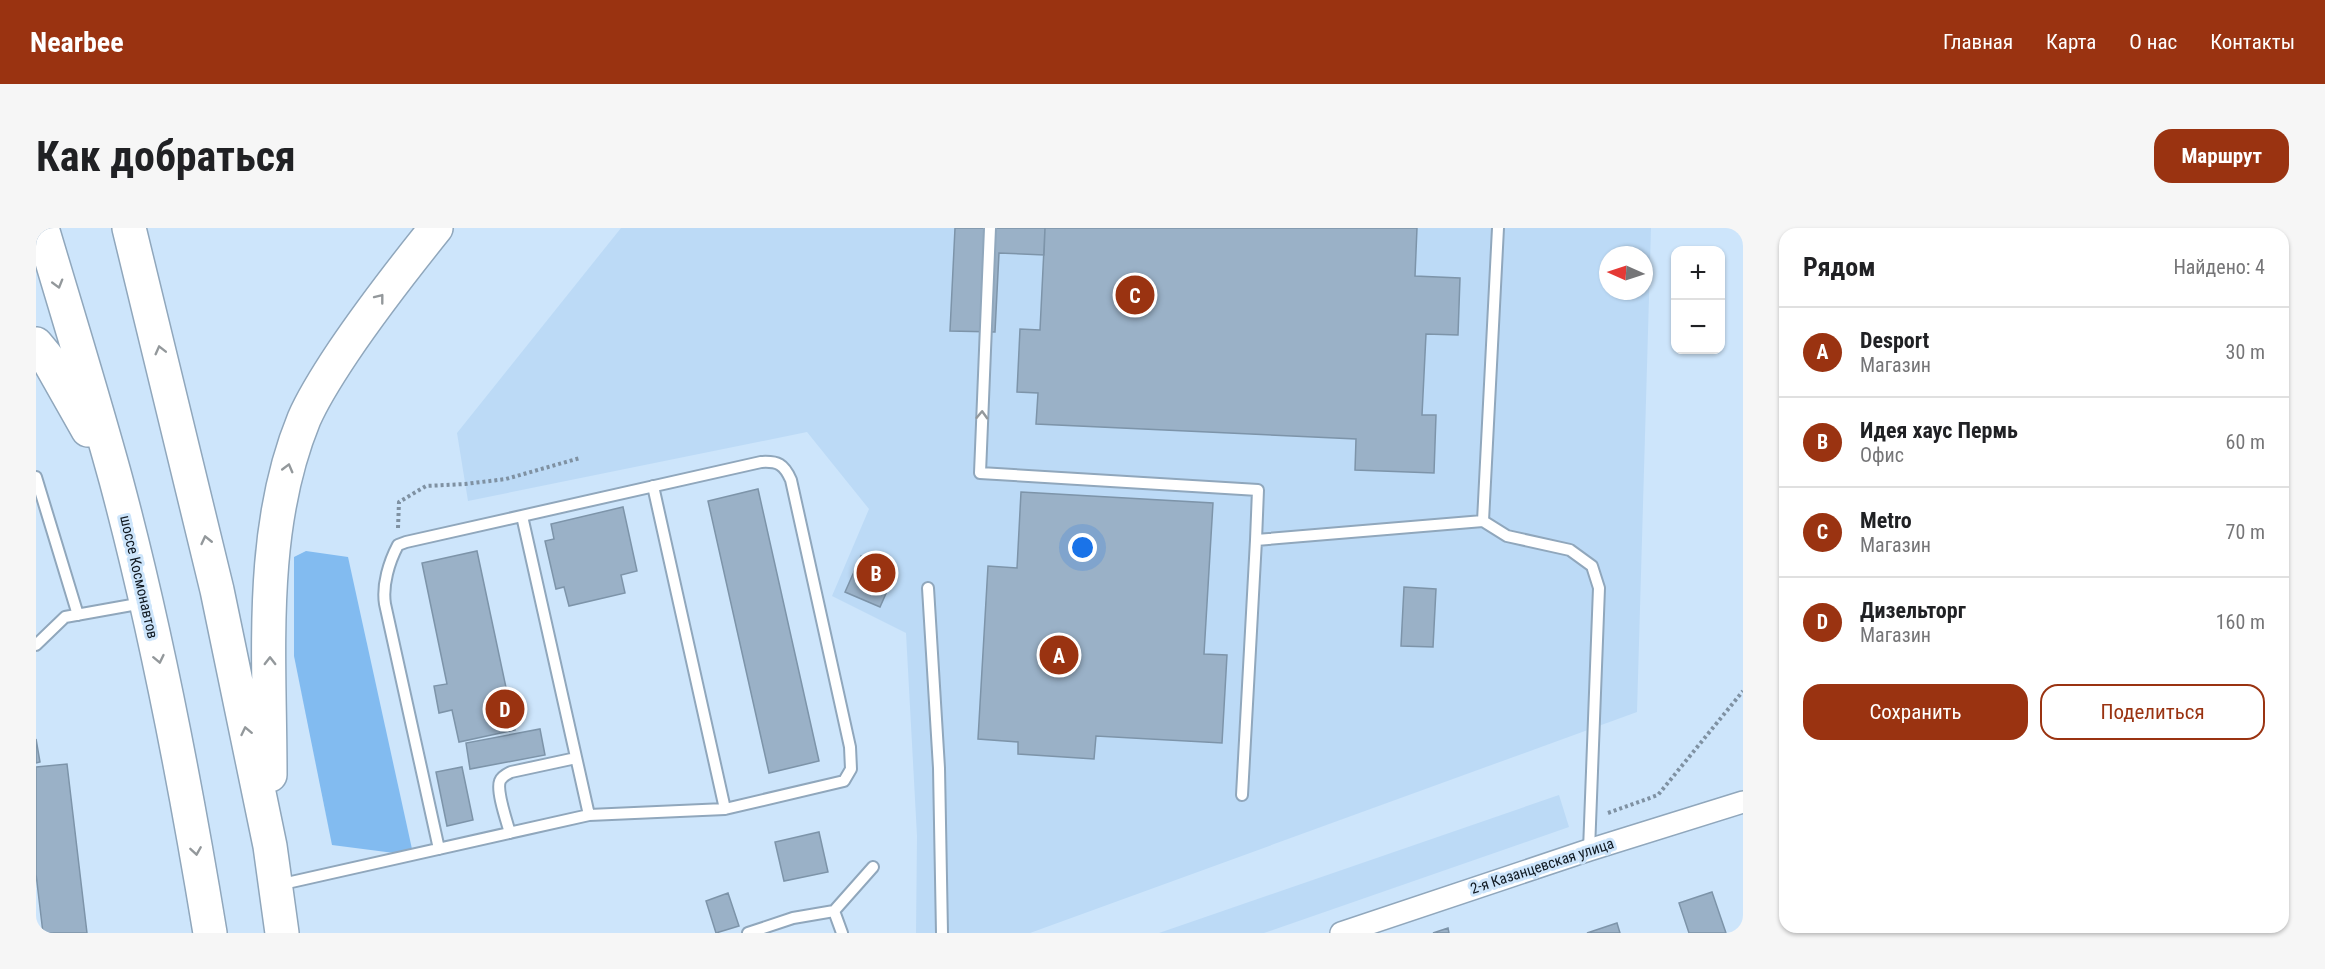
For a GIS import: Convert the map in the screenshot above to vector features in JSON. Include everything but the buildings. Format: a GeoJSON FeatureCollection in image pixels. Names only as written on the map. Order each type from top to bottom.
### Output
{"type":"FeatureCollection","features":[{"type":"Feature","properties":{"kind":"main road","name":"шоссе Космонавтов"},"geometry":{"type":"LineString","coordinates":[[42,228],[116,480],[147,603],[185,783],[210,933]]}},
{"type":"Feature","properties":{"kind":"main road"},"geometry":{"type":"LineString","coordinates":[[129,228],[218,590],[270,846],[282,933]]}},
{"type":"Feature","properties":{"kind":"main road"},"geometry":{"type":"LineString","coordinates":[[270,846],[269,602],[277,518],[287,467],[305,418],[330,372],[372,308],[436,228]]}},
{"type":"Feature","properties":{"kind":"main road"},"geometry":{"type":"LineString","coordinates":[[36,344],[46,357],[116,480]]}},
{"type":"Feature","properties":{"kind":"street","name":"2-я Казанцевская улица"},"geometry":{"type":"LineString","coordinates":[[1341,933],[1589,850],[1743,802]]}},
{"type":"Feature","properties":{"kind":"lane"},"geometry":{"type":"LineString","coordinates":[[990,228],[980,473],[1258,490],[1242,795]]}},
{"type":"Feature","properties":{"kind":"lane"},"geometry":{"type":"LineString","coordinates":[[1483,521],[1498,228]]}},
{"type":"Feature","properties":{"kind":"lane"},"geometry":{"type":"LineString","coordinates":[[276,885],[439,849],[589,815],[725,809],[844,781],[851,769],[850,747],[791,480],[785,467],[776,461],[761,462],[406,542],[398,546],[383,592],[384,604],[439,849]]}},
{"type":"Feature","properties":{"kind":"lane"},"geometry":{"type":"LineString","coordinates":[[36,477],[78,615]]}},
{"type":"Feature","properties":{"kind":"lane"},"geometry":{"type":"LineString","coordinates":[[653,486],[725,809]]}},
{"type":"Feature","properties":{"kind":"lane"},"geometry":{"type":"LineString","coordinates":[[522,516],[589,815]]}},
{"type":"Feature","properties":{"kind":"lane"},"geometry":{"type":"LineString","coordinates":[[1256,540],[1483,521],[1507,536],[1570,550],[1592,566],[1599,588],[1589,850]]}},
{"type":"Feature","properties":{"kind":"lane"},"geometry":{"type":"LineString","coordinates":[[928,588],[939,768],[942,933]]}},
{"type":"Feature","properties":{"kind":"lane"},"geometry":{"type":"LineString","coordinates":[[36,645],[65,617],[147,603]]}},
{"type":"Feature","properties":{"kind":"lane"},"geometry":{"type":"LineString","coordinates":[[510,833],[500,789],[500,782],[504,776],[511,772],[576,758]]}},
{"type":"Feature","properties":{"kind":"lane"},"geometry":{"type":"LineString","coordinates":[[748,933],[793,918],[834,911],[873,867]]}},
{"type":"Feature","properties":{"kind":"lane"},"geometry":{"type":"LineString","coordinates":[[834,911],[842,933]]}},
{"type":"Feature","properties":{"kind":"path"},"geometry":{"type":"LineString","coordinates":[[398,546],[399,501],[426,486],[465,484],[506,478],[580,458]]}},
{"type":"Feature","properties":{"kind":"path"},"geometry":{"type":"LineString","coordinates":[[1590,819],[1658,795],[1743,691]]}},
{"type":"Feature","properties":{"kind":"shaded area"},"geometry":{"type":"Polygon","coordinates":[[[621,228],[1651,228],[1650,246],[1599,246],[1599,300],[1649,300],[1637,712],[1030,933],[916,933],[917,836],[906,633],[832,596],[869,509],[807,432],[468,501],[457,433],[621,228]]]}},
{"type":"Feature","properties":{"kind":"shaded area"},"geometry":{"type":"Polygon","coordinates":[[[306,551],[348,557],[412,849],[394,853],[332,845],[294,656],[294,557],[306,551]]]}},
{"type":"Feature","properties":{"kind":"shaded area"},"geometry":{"type":"Polygon","coordinates":[[[1559,795],[1569,827],[1264,933],[1159,933],[1559,795]]]}},
{"type":"Feature","properties":{"kind":"place","name":"Metro"},"geometry":{"type":"Point","coordinates":[1135,295]}},
{"type":"Feature","properties":{"kind":"place","name":"Идея хаус Пермь"},"geometry":{"type":"Point","coordinates":[876,573]}},
{"type":"Feature","properties":{"kind":"place","name":"Desport"},"geometry":{"type":"Point","coordinates":[1059,655]}},
{"type":"Feature","properties":{"kind":"place","name":"Дизельторг"},"geometry":{"type":"Point","coordinates":[505,709]}}]}
